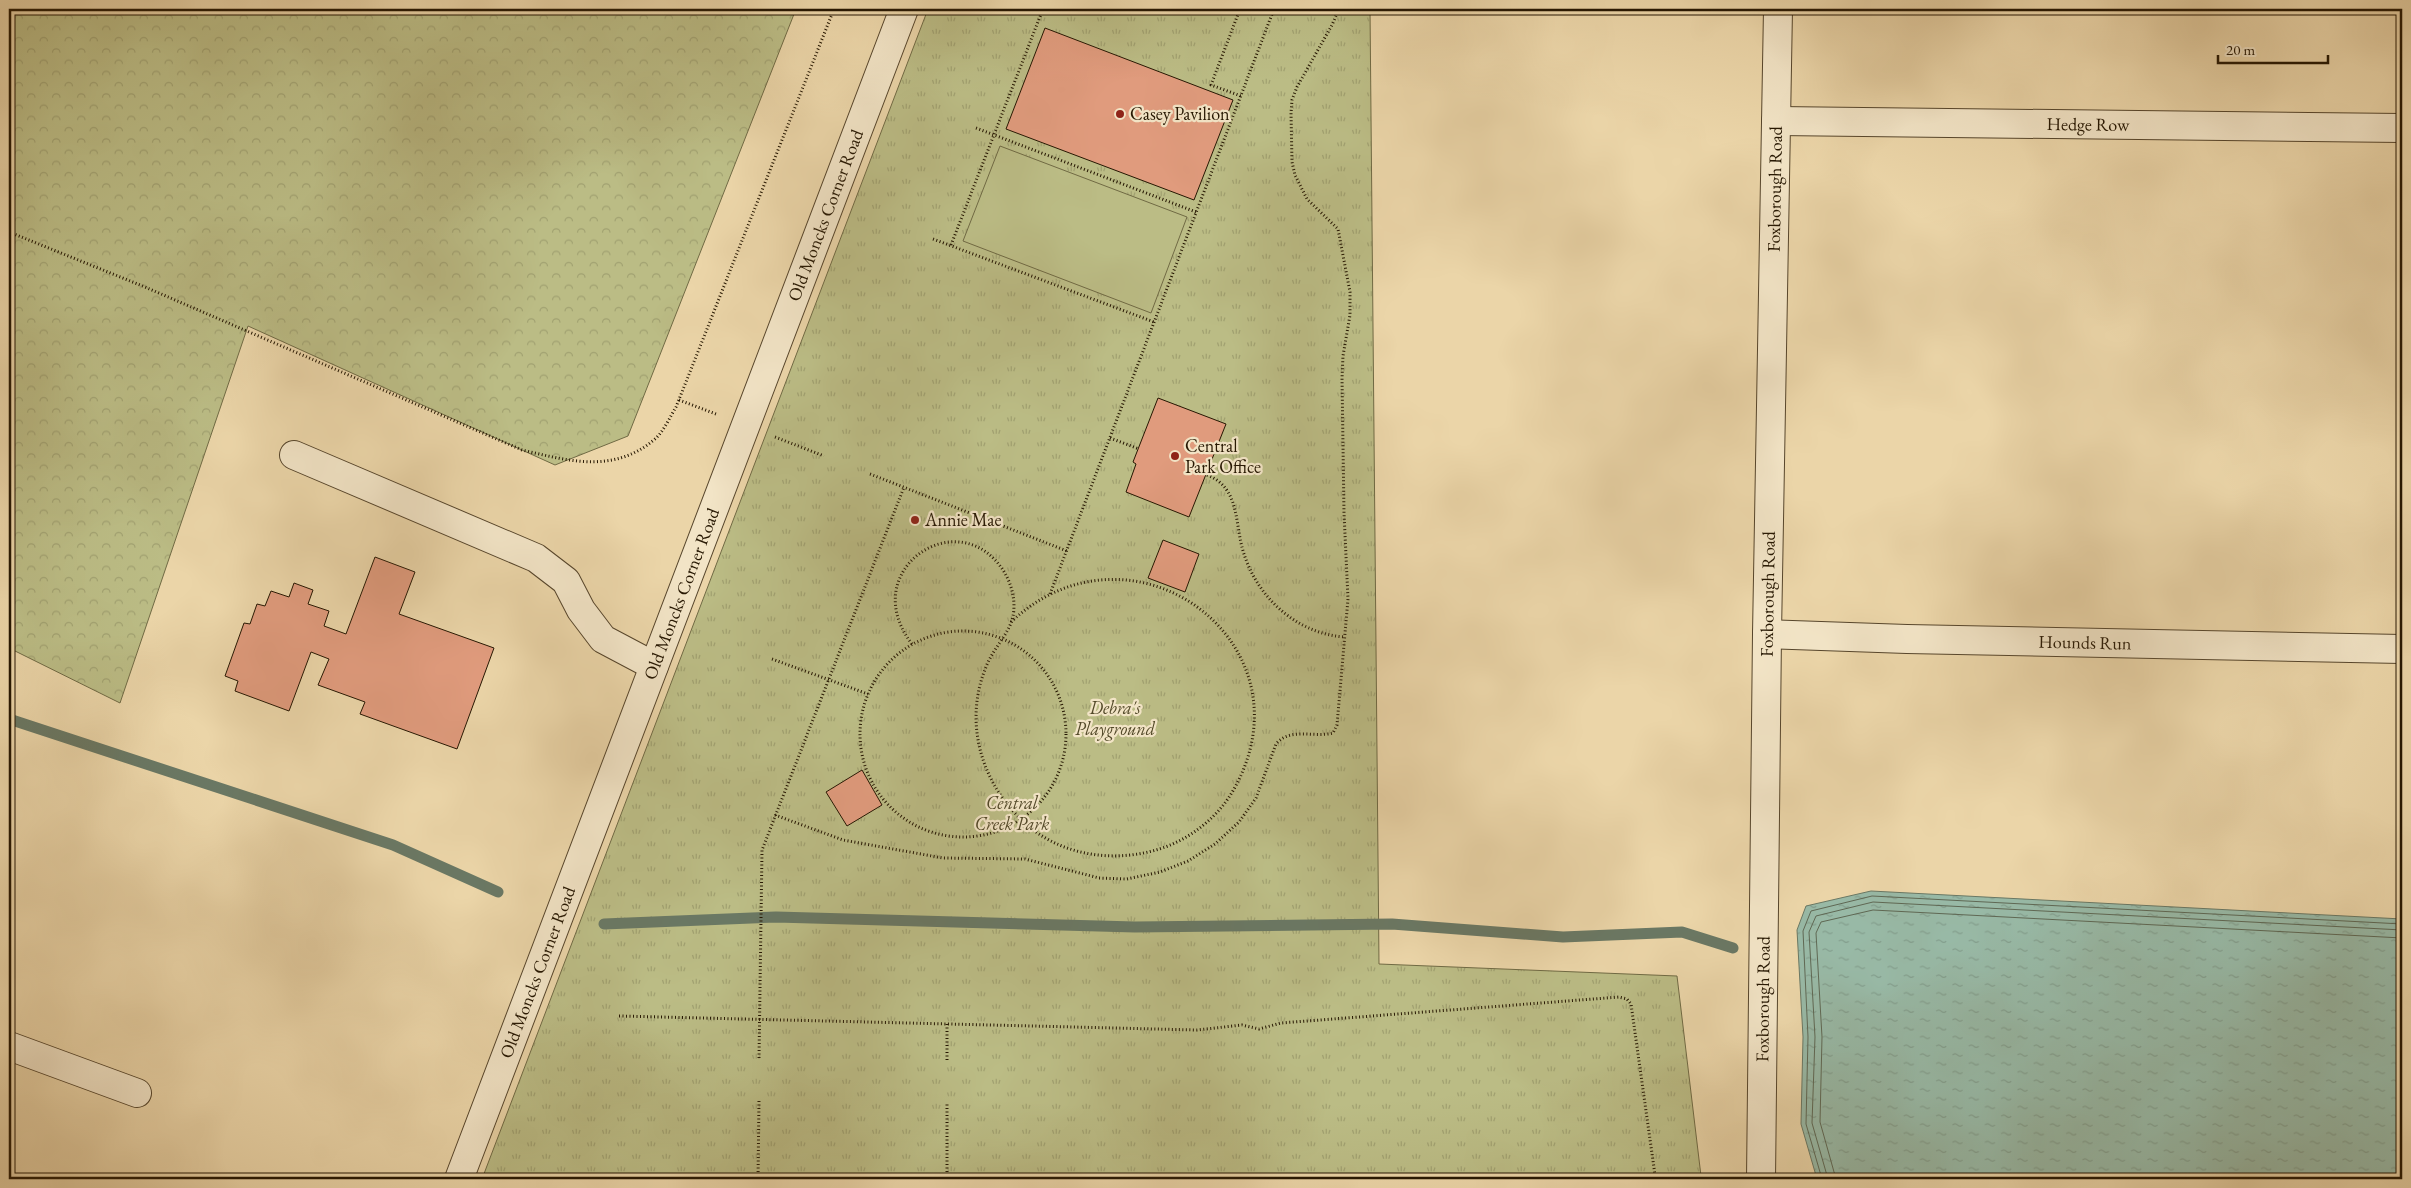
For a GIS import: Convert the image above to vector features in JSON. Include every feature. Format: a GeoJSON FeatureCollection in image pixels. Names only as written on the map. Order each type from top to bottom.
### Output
{"type":"FeatureCollection","features":[{"type":"Feature","properties":{"kind":"street","name":"Old Moncks Corner Road"},"geometry":{"type":"LineString","coordinates":[[459,1179],[904,9]]}},
{"type":"Feature","properties":{"kind":"street","name":"Foxborough Road"},"geometry":{"type":"LineString","coordinates":[[1761,1179],[1767,634],[1778,9]]}},
{"type":"Feature","properties":{"kind":"street","name":"Hedge Row"},"geometry":{"type":"LineString","coordinates":[[1776,121],[2402,128]]}},
{"type":"Feature","properties":{"kind":"street"},"geometry":{"type":"LineString","coordinates":[[294,455],[536,558],[566,581],[581,610],[603,639],[654,666]]}},
{"type":"Feature","properties":{"kind":"street","name":"Hounds Run"},"geometry":{"type":"LineString","coordinates":[[1767,634],[2402,649]]}},
{"type":"Feature","properties":{"kind":"street"},"geometry":{"type":"LineString","coordinates":[[9,1046],[137,1093]]}},
{"type":"Feature","properties":{"kind":"path"},"geometry":{"type":"LineString","coordinates":[[9,232],[145,287],[522,450],[577,463],[624,458],[656,438],[679,400],[834,9]]}},
{"type":"Feature","properties":{"kind":"path"},"geometry":{"type":"LineString","coordinates":[[951,245],[1043,9]]}},
{"type":"Feature","properties":{"kind":"path"},"geometry":{"type":"LineString","coordinates":[[1240,9],[1211,85],[1241,96]]}},
{"type":"Feature","properties":{"kind":"path"},"geometry":{"type":"LineString","coordinates":[[1050,594],[1274,9]]}},
{"type":"Feature","properties":{"kind":"path"},"geometry":{"type":"LineString","coordinates":[[775,815],[843,840],[944,858],[1025,859],[1099,878],[1128,878],[1160,872],[1188,861],[1215,844],[1239,822],[1256,798],[1276,744],[1282,737],[1296,734],[1326,735],[1333,733],[1336,726],[1348,600],[1344,522],[1342,378],[1343,356],[1350,315],[1350,292],[1338,229],[1307,199],[1295,175],[1292,162],[1292,100],[1297,87],[1339,9]]}},
{"type":"Feature","properties":{"kind":"path"},"geometry":{"type":"LineString","coordinates":[[976,128],[1196,212]]}},
{"type":"Feature","properties":{"kind":"path"},"geometry":{"type":"LineString","coordinates":[[933,239],[1154,322]]}},
{"type":"Feature","properties":{"kind":"path"},"geometry":{"type":"LineString","coordinates":[[679,400],[720,415]]}},
{"type":"Feature","properties":{"kind":"path"},"geometry":{"type":"LineString","coordinates":[[773,437],[824,456]]}},
{"type":"Feature","properties":{"kind":"path"},"geometry":{"type":"LineString","coordinates":[[1110,438],[1138,449]]}},
{"type":"Feature","properties":{"kind":"path"},"geometry":{"type":"LineString","coordinates":[[870,474],[1067,551]]}},
{"type":"Feature","properties":{"kind":"path"},"geometry":{"type":"LineString","coordinates":[[1207,475],[1218,479],[1226,487],[1232,501],[1244,554],[1257,582],[1267,597],[1283,613],[1316,631],[1345,637]]}},
{"type":"Feature","properties":{"kind":"path"},"geometry":{"type":"LineString","coordinates":[[759,1058],[762,850],[904,487]]}},
{"type":"Feature","properties":{"kind":"path"},"geometry":{"type":"LineString","coordinates":[[912,644],[896,619],[894,602],[896,586],[903,570],[914,557],[928,548],[944,542],[962,542],[979,547],[993,557],[1005,570],[1011,586],[1014,604],[1011,622]]}},
{"type":"Feature","properties":{"kind":"path"},"geometry":{"type":"LineString","coordinates":[[1113,579],[1156,585],[1194,604],[1212,617],[1238,652],[1252,693],[1255,714],[1253,736],[1241,777],[1217,813],[1183,839],[1142,854],[1120,856],[1077,851],[1038,833],[1021,820],[1008,807],[988,776],[976,732],[976,704],[979,686],[992,652],[1011,622],[1024,610],[1050,594],[1084,583],[1113,579]]}},
{"type":"Feature","properties":{"kind":"path"},"geometry":{"type":"LineString","coordinates":[[969,630],[1002,637],[1017,645],[1040,663],[1056,686],[1066,714],[1068,743],[1061,770],[1047,796],[1021,820],[1001,830],[973,837],[944,836],[917,827],[893,810],[877,791],[864,760],[860,743],[861,718],[868,694],[880,672],[898,653],[912,644],[943,632],[969,630]]}},
{"type":"Feature","properties":{"kind":"path"},"geometry":{"type":"LineString","coordinates":[[772,659],[868,694]]}},
{"type":"Feature","properties":{"kind":"path"},"geometry":{"type":"LineString","coordinates":[[619,1016],[1197,1030],[1242,1025],[1259,1029],[1281,1023],[1619,997],[1632,1004],[1655,1175]]}},
{"type":"Feature","properties":{"kind":"path"},"geometry":{"type":"LineString","coordinates":[[947,1024],[947,1060]]}},
{"type":"Feature","properties":{"kind":"path"},"geometry":{"type":"LineString","coordinates":[[758,1179],[759,1099]]}},
{"type":"Feature","properties":{"kind":"path"},"geometry":{"type":"LineString","coordinates":[[947,1103],[947,1179]]}},
{"type":"Feature","properties":{"kind":"green space"},"geometry":{"type":"Polygon","coordinates":[[[9,9],[796,9],[628,436],[555,465],[248,326],[120,703],[9,648],[9,9]]]}},
{"type":"Feature","properties":{"kind":"green space","name":"Central Creek Park"},"geometry":{"type":"Polygon","coordinates":[[[928,9],[1370,9],[1379,964],[1677,976],[1701,1176],[1687,1179],[482,1179],[928,9]]]}},
{"type":"Feature","properties":{"kind":"green space"},"geometry":{"type":"Polygon","coordinates":[[[1000,146],[1187,217],[1151,313],[963,241],[1000,146]]]}},
{"type":"Feature","properties":{"kind":"water"},"geometry":{"type":"Polygon","coordinates":[[[1871,891],[2402,919],[2402,1179],[1817,1179],[1801,1124],[1803,1037],[1797,930],[1806,906],[1871,891]]]}},
{"type":"Feature","properties":{"kind":"building","name":"Casey Pavilion"},"geometry":{"type":"Polygon","coordinates":[[[1045,28],[1233,100],[1194,200],[1006,129],[1045,28]]]}},
{"type":"Feature","properties":{"kind":"building","name":"Central Park Office"},"geometry":{"type":"Polygon","coordinates":[[[1158,398],[1226,424],[1189,517],[1126,492],[1136,464],[1133,462],[1158,398]]]}},
{"type":"Feature","properties":{"kind":"building"},"geometry":{"type":"Polygon","coordinates":[[[1163,540],[1199,554],[1185,592],[1148,578],[1163,540]]]}},
{"type":"Feature","properties":{"kind":"building"},"geometry":{"type":"Polygon","coordinates":[[[375,557],[415,572],[399,614],[494,648],[457,749],[360,714],[365,702],[318,685],[329,659],[311,652],[289,711],[235,691],[238,681],[225,676],[244,623],[250,624],[257,604],[265,606],[271,591],[289,597],[294,583],[313,590],[308,604],[329,611],[324,626],[346,634],[375,557]]]}},
{"type":"Feature","properties":{"kind":"building"},"geometry":{"type":"Polygon","coordinates":[[[862,770],[882,805],[847,826],[826,792],[862,770]]]}},
{"type":"Feature","properties":{"kind":"waterway"},"geometry":{"type":"LineString","coordinates":[[9,719],[393,845],[498,892]]}},
{"type":"Feature","properties":{"kind":"waterway"},"geometry":{"type":"LineString","coordinates":[[604,924],[776,917],[1135,927],[1392,924],[1563,937],[1682,932],[1733,948]]}},
{"type":"Feature","properties":{"kind":"place","name":"Casey Pavilion"},"geometry":{"type":"Point","coordinates":[1120,114]}},
{"type":"Feature","properties":{"kind":"place","name":"Central Park Office"},"geometry":{"type":"Point","coordinates":[1175,456]}},
{"type":"Feature","properties":{"kind":"place","name":"Annie Mae"},"geometry":{"type":"Point","coordinates":[915,520]}},
{"type":"Feature","properties":{"kind":"park label","name":"Debra's Playground"},"geometry":{"type":"Point","coordinates":[1115,718]}}]}
